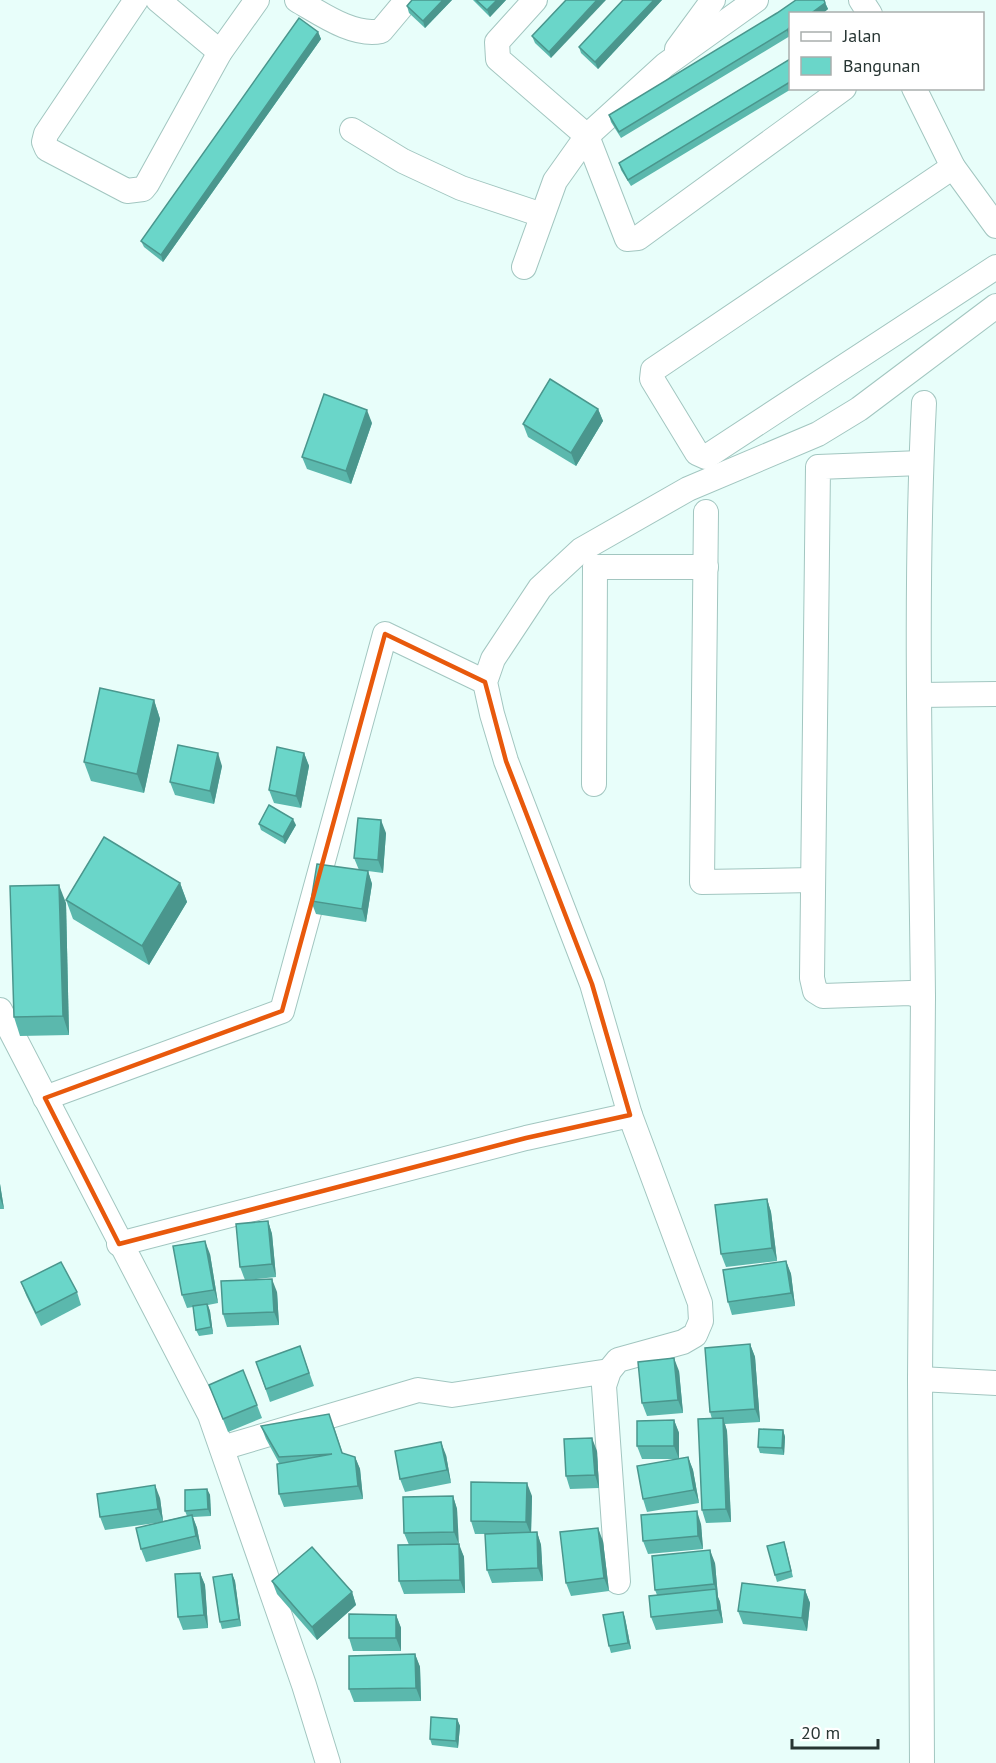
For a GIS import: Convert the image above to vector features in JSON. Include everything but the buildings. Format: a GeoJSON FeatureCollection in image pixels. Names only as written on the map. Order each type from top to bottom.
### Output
{"type":"FeatureCollection","features":[{"type":"Feature","properties":{"kind":"street"},"geometry":{"type":"LineString","coordinates":[[136,0],[46,134],[44,142],[47,149],[127,191],[143,189],[220,52],[257,0]]}},
{"type":"Feature","properties":{"kind":"street"},"geometry":{"type":"LineString","coordinates":[[158,0],[220,52]]}},
{"type":"Feature","properties":{"kind":"street"},"geometry":{"type":"LineString","coordinates":[[297,0],[330,19],[371,32],[381,31],[407,0]]}},
{"type":"Feature","properties":{"kind":"street"},"geometry":{"type":"LineString","coordinates":[[535,0],[497,42],[498,59],[587,136],[625,237],[634,239],[841,90]]}},
{"type":"Feature","properties":{"kind":"street"},"geometry":{"type":"LineString","coordinates":[[665,65],[713,0]]}},
{"type":"Feature","properties":{"kind":"street"},"geometry":{"type":"LineString","coordinates":[[524,267],[542,215],[564,165],[587,136],[665,65],[756,0]]}},
{"type":"Feature","properties":{"kind":"street"},"geometry":{"type":"LineString","coordinates":[[915,90],[953,167],[996,226]]}},
{"type":"Feature","properties":{"kind":"street"},"geometry":{"type":"LineString","coordinates":[[352,130],[403,161],[461,188],[542,215]]}},
{"type":"Feature","properties":{"kind":"street"},"geometry":{"type":"LineString","coordinates":[[953,167],[653,370],[652,379],[697,453],[706,457],[996,267]]}},
{"type":"Feature","properties":{"kind":"street"},"geometry":{"type":"LineString","coordinates":[[618,1582],[604,1394],[609,1371],[618,1360],[683,1342],[695,1335],[701,1321],[700,1303],[630,1115],[592,984],[506,761],[485,682],[493,659],[540,588],[580,550],[688,489],[818,434],[859,409],[996,306]]}},
{"type":"Feature","properties":{"kind":"street"},"geometry":{"type":"LineString","coordinates":[[922,1763],[920,1379],[923,997],[920,695],[921,463],[924,403]]}},
{"type":"Feature","properties":{"kind":"street"},"geometry":{"type":"LineString","coordinates":[[921,463],[818,467],[812,978],[815,991],[823,996],[910,993],[923,997]]}},
{"type":"Feature","properties":{"kind":"street"},"geometry":{"type":"LineString","coordinates":[[706,512],[702,882],[813,880]]}},
{"type":"Feature","properties":{"kind":"street"},"geometry":{"type":"LineString","coordinates":[[594,784],[595,567],[705,567]]}},
{"type":"Feature","properties":{"kind":"street"},"geometry":{"type":"LineString","coordinates":[[45,1098],[282,1011],[385,634],[485,682]]}},
{"type":"Feature","properties":{"kind":"street"},"geometry":{"type":"LineString","coordinates":[[920,695],[996,694]]}},
{"type":"Feature","properties":{"kind":"street"},"geometry":{"type":"LineString","coordinates":[[0,1010],[119,1244],[210,1414],[304,1685],[328,1763]]}},
{"type":"Feature","properties":{"kind":"street"},"geometry":{"type":"LineString","coordinates":[[119,1244],[526,1138],[630,1115]]}},
{"type":"Feature","properties":{"kind":"street"},"geometry":{"type":"LineString","coordinates":[[222,1448],[418,1390],[452,1395],[609,1371]]}},
{"type":"Feature","properties":{"kind":"street"},"geometry":{"type":"LineString","coordinates":[[920,1379],[996,1383]]}},
{"type":"Feature","properties":{"kind":"highlighted area"},"geometry":{"type":"Polygon","coordinates":[[[385,634],[485,682],[506,761],[592,984],[630,1115],[526,1138],[119,1244],[45,1098],[282,1011],[385,634]]]}}]}
